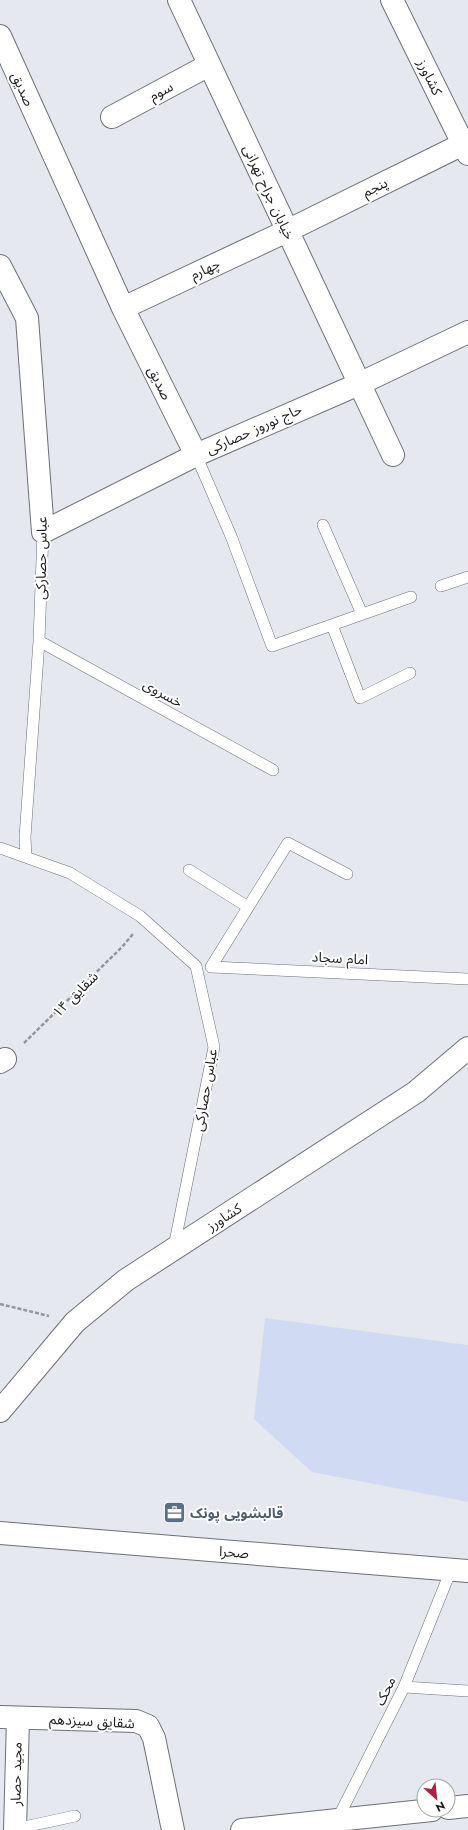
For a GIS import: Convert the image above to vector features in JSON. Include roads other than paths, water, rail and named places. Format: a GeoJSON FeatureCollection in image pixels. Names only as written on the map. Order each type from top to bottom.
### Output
{"type":"FeatureCollection","features":[{"type":"Feature","properties":{"kind":"street","name":"خیابان جراح تهرانی"},"geometry":{"type":"LineString","coordinates":[[178,0],[393,455]]}},
{"type":"Feature","properties":{"kind":"street","name":"کشاورز"},"geometry":{"type":"LineString","coordinates":[[392,0],[465,149]]}},
{"type":"Feature","properties":{"kind":"street","name":"صدیق"},"geometry":{"type":"LineString","coordinates":[[0,36],[123,308],[196,455]]}},
{"type":"Feature","properties":{"kind":"street","name":"سوم"},"geometry":{"type":"LineString","coordinates":[[112,117],[209,65]]}},
{"type":"Feature","properties":{"kind":"street","name":"پنجم"},"geometry":{"type":"LineString","coordinates":[[287,231],[465,149]]}},
{"type":"Feature","properties":{"kind":"street","name":"چهارم"},"geometry":{"type":"LineString","coordinates":[[123,308],[287,231]]}},
{"type":"Feature","properties":{"kind":"street","name":"عباس حصارکی"},"geometry":{"type":"LineString","coordinates":[[0,266],[27,318],[43,532]]}},
{"type":"Feature","properties":{"kind":"street","name":"حاج نوروز حصارکی"},"geometry":{"type":"LineString","coordinates":[[43,532],[196,455],[359,384],[468,332]]}},
{"type":"Feature","properties":{"kind":"street","name":"کشاورز"},"geometry":{"type":"LineString","coordinates":[[0,1410],[75,1322],[126,1280],[416,1092],[468,1048]]}},
{"type":"Feature","properties":{"kind":"street","name":"صحرا"},"geometry":{"type":"LineString","coordinates":[[0,1534],[459,1570]]}},
{"type":"Feature","properties":{"kind":"street","name":"مجید حصار"},"geometry":{"type":"LineString","coordinates":[[9,1717],[15,1829]]}},
{"type":"Feature","properties":{"kind":"street","name":"شقایق سیزدهم"},"geometry":{"type":"LineString","coordinates":[[9,1717],[136,1721],[148,1726],[154,1738],[173,1830]]}},
{"type":"Feature","properties":{"kind":"street"},"geometry":{"type":"LineString","coordinates":[[456,1807],[468,1806]]}},
{"type":"Feature","properties":{"kind":"street"},"geometry":{"type":"LineString","coordinates":[[242,1830],[416,1812]]}},
{"type":"Feature","properties":{"kind":"street"},"geometry":{"type":"LineString","coordinates":[[402,1830],[416,1817]]}},
{"type":"Feature","properties":{"kind":"lane","name":"صدیق"},"geometry":{"type":"LineString","coordinates":[[196,455],[231,536],[272,646],[411,597]]}},
{"type":"Feature","properties":{"kind":"lane"},"geometry":{"type":"LineString","coordinates":[[323,525],[362,614]]}},
{"type":"Feature","properties":{"kind":"lane","name":"عباس حصارکی"},"geometry":{"type":"LineString","coordinates":[[26,857],[26,837],[39,641],[43,532]]}},
{"type":"Feature","properties":{"kind":"lane"},"geometry":{"type":"LineString","coordinates":[[441,586],[468,577]]}},
{"type":"Feature","properties":{"kind":"lane"},"geometry":{"type":"LineString","coordinates":[[332,624],[360,698],[410,673]]}},
{"type":"Feature","properties":{"kind":"lane","name":"خسروی"},"geometry":{"type":"LineString","coordinates":[[39,641],[273,770]]}},
{"type":"Feature","properties":{"kind":"lane"},"geometry":{"type":"LineString","coordinates":[[189,870],[248,907],[288,843],[347,874]]}},
{"type":"Feature","properties":{"kind":"lane","name":"عباس حصارکی"},"geometry":{"type":"LineString","coordinates":[[0,848],[70,873],[145,920],[196,966],[214,1047],[174,1250]]}},
{"type":"Feature","properties":{"kind":"lane","name":"امام سجاد"},"geometry":{"type":"LineString","coordinates":[[248,907],[211,967],[468,979]]}},
{"type":"Feature","properties":{"kind":"lane","name":"محک"},"geometry":{"type":"LineString","coordinates":[[337,1820],[404,1688],[459,1570]]}},
{"type":"Feature","properties":{"kind":"lane"},"geometry":{"type":"LineString","coordinates":[[404,1688],[468,1691]]}},
{"type":"Feature","properties":{"kind":"lane"},"geometry":{"type":"LineString","coordinates":[[15,1829],[75,1816]]}},
{"type":"Feature","properties":{"kind":"place","name":"قالبشویی پونک"},"geometry":{"type":"Point","coordinates":[175,1513]}}]}
